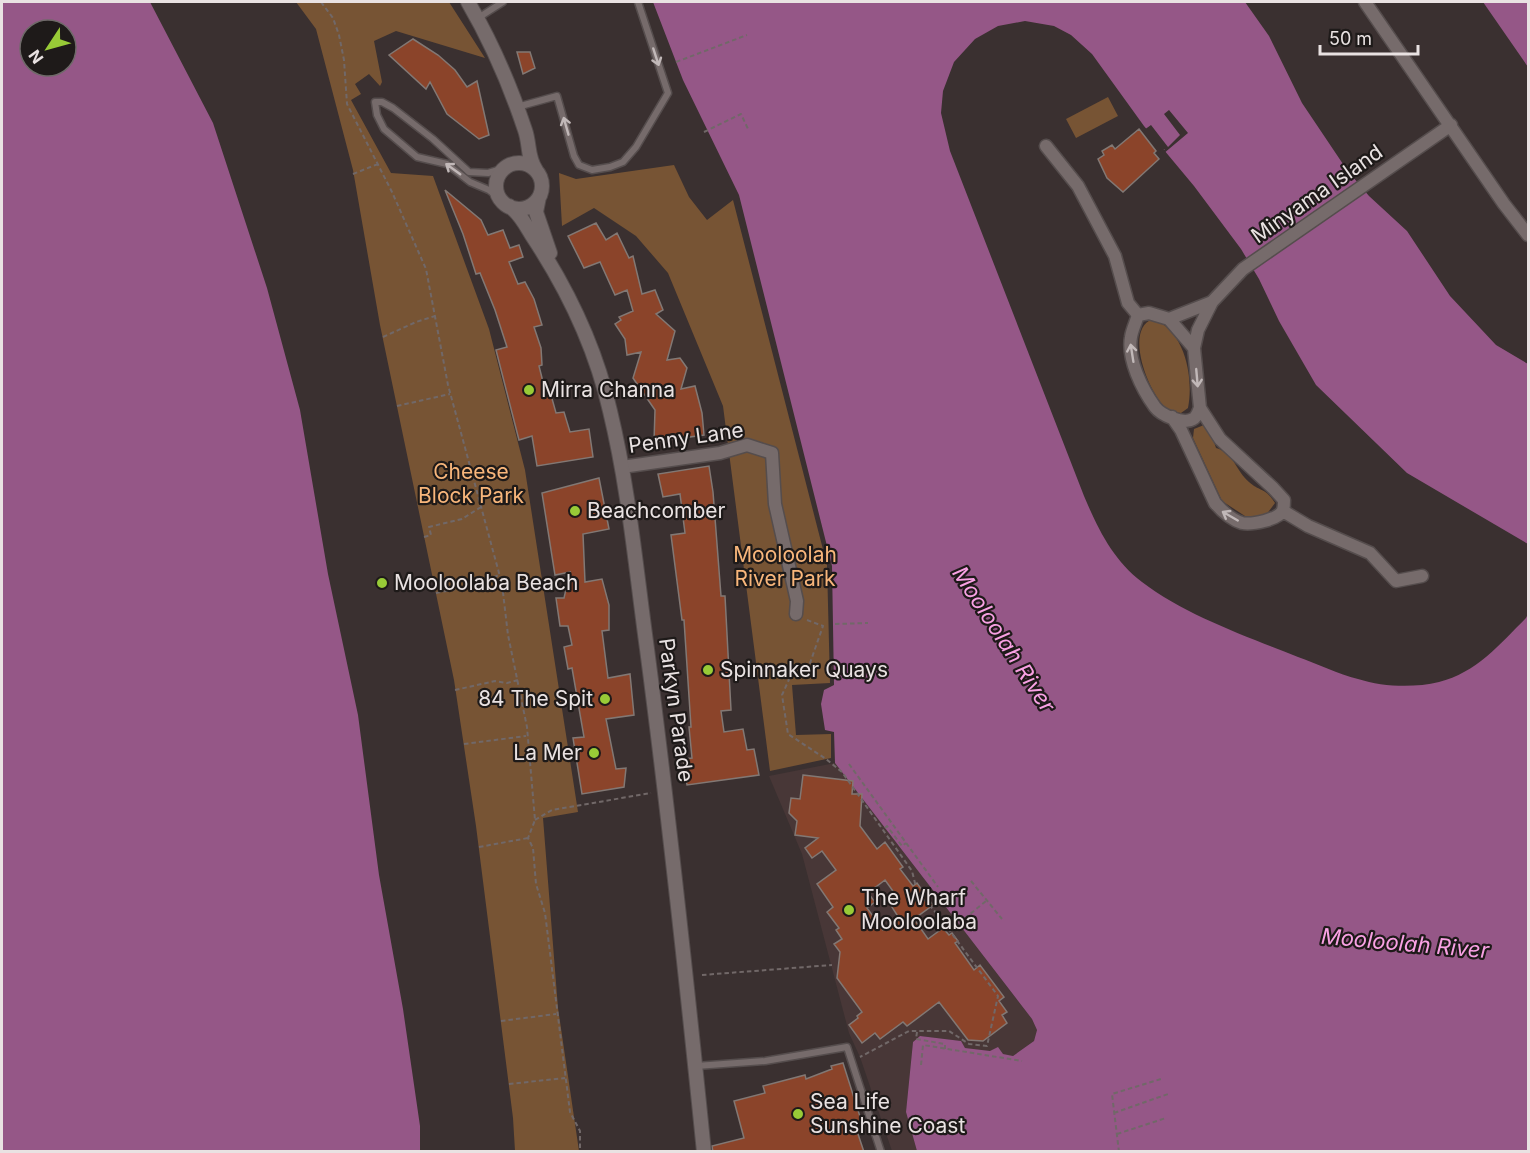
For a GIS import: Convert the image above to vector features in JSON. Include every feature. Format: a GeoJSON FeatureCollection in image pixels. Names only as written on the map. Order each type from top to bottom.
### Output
{"type":"FeatureCollection","features":[{"type":"Feature","properties":{"kind":"street"},"geometry":{"type":"LineString","coordinates":[[468,2],[499,58],[527,135],[529,158],[542,184],[539,197],[532,204],[519,208],[505,203],[497,190],[500,175],[514,160],[518,148],[520,132],[517,108]]}},
{"type":"Feature","properties":{"kind":"street"},"geometry":{"type":"LineString","coordinates":[[1365,2],[1504,204],[1528,235]]}},
{"type":"Feature","properties":{"kind":"street","name":"Minyama Island"},"geometry":{"type":"LineString","coordinates":[[1283,511],[1284,500],[1220,439],[1200,408],[1194,348],[1198,330],[1212,302],[1243,269],[1451,125]]}},
{"type":"Feature","properties":{"kind":"street"},"geometry":{"type":"LineString","coordinates":[[1046,146],[1078,186],[1116,256],[1128,303],[1138,315]]}},
{"type":"Feature","properties":{"kind":"street"},"geometry":{"type":"LineString","coordinates":[[507,167],[522,163],[536,170]]}},
{"type":"Feature","properties":{"kind":"street","name":"Parkyn Parade"},"geometry":{"type":"LineString","coordinates":[[539,197],[536,209],[537,219],[561,283],[593,354],[610,409],[622,467],[665,787],[704,1152]]}},
{"type":"Feature","properties":{"kind":"street","name":"Parkyn Parade"},"geometry":{"type":"LineString","coordinates":[[505,203],[518,214],[561,283]]}},
{"type":"Feature","properties":{"kind":"street","name":"Minyama Island"},"geometry":{"type":"LineString","coordinates":[[1169,319],[1212,302]]}},
{"type":"Feature","properties":{"kind":"street"},"geometry":{"type":"LineString","coordinates":[[1138,315],[1149,313],[1169,319],[1194,348]]}},
{"type":"Feature","properties":{"kind":"street"},"geometry":{"type":"LineString","coordinates":[[1138,315],[1130,338],[1133,360],[1143,387],[1157,409],[1184,421],[1197,416],[1200,408]]}},
{"type":"Feature","properties":{"kind":"street"},"geometry":{"type":"LineString","coordinates":[[1172,417],[1181,430],[1215,503],[1221,510],[1242,523],[1263,522],[1279,516],[1283,511],[1308,526],[1370,554],[1396,581],[1422,576]]}},
{"type":"Feature","properties":{"kind":"street","name":"Penny Lane"},"geometry":{"type":"LineString","coordinates":[[622,467],[720,453],[747,445],[772,453],[776,504],[797,601],[796,614]]}},
{"type":"Feature","properties":{"kind":"lane"},"geometry":{"type":"LineString","coordinates":[[478,18],[503,2]]}},
{"type":"Feature","properties":{"kind":"lane"},"geometry":{"type":"LineString","coordinates":[[517,108],[557,96],[574,156],[579,165],[592,170],[623,162],[636,147],[668,93],[638,2]]}},
{"type":"Feature","properties":{"kind":"lane"},"geometry":{"type":"LineString","coordinates":[[505,203],[489,190],[470,182],[447,164],[416,155],[384,129],[377,115],[375,102],[382,102],[393,108],[433,139],[469,172],[488,173],[507,167]]}},
{"type":"Feature","properties":{"kind":"lane"},"geometry":{"type":"LineString","coordinates":[[695,1066],[765,1061],[847,1047],[881,1152]]}},
{"type":"Feature","properties":{"kind":"path"},"geometry":{"type":"LineString","coordinates":[[321,2],[333,18],[339,35],[344,60],[347,104],[426,269],[450,394],[500,575],[508,635],[527,736],[535,820],[528,838],[533,848],[536,884],[545,913],[550,971],[555,990],[556,1014],[570,1113],[580,1131],[580,1152]]}},
{"type":"Feature","properties":{"kind":"path"},"geometry":{"type":"LineString","coordinates":[[676,62],[747,35]]}},
{"type":"Feature","properties":{"kind":"path"},"geometry":{"type":"LineString","coordinates":[[704,132],[741,114],[749,131]]}},
{"type":"Feature","properties":{"kind":"path"},"geometry":{"type":"LineString","coordinates":[[353,174],[378,165]]}},
{"type":"Feature","properties":{"kind":"path"},"geometry":{"type":"LineString","coordinates":[[383,337],[435,316]]}},
{"type":"Feature","properties":{"kind":"path"},"geometry":{"type":"LineString","coordinates":[[397,406],[450,394]]}},
{"type":"Feature","properties":{"kind":"path"},"geometry":{"type":"LineString","coordinates":[[424,537],[431,535],[429,526],[462,519],[482,507]]}},
{"type":"Feature","properties":{"kind":"path"},"geometry":{"type":"LineString","coordinates":[[436,593],[472,586],[500,575]]}},
{"type":"Feature","properties":{"kind":"path"},"geometry":{"type":"LineString","coordinates":[[796,614],[817,626],[823,626],[809,666],[791,675],[782,695],[788,734],[842,772],[912,871],[917,891],[938,915],[998,996],[987,1046],[969,1044],[949,1030],[909,1031],[860,1057]]}},
{"type":"Feature","properties":{"kind":"path"},"geometry":{"type":"LineString","coordinates":[[836,624],[868,623]]}},
{"type":"Feature","properties":{"kind":"path"},"geometry":{"type":"LineString","coordinates":[[455,690],[495,681],[507,683],[518,680]]}},
{"type":"Feature","properties":{"kind":"path"},"geometry":{"type":"LineString","coordinates":[[464,744],[527,736]]}},
{"type":"Feature","properties":{"kind":"path"},"geometry":{"type":"LineString","coordinates":[[849,764],[938,887]]}},
{"type":"Feature","properties":{"kind":"path"},"geometry":{"type":"LineString","coordinates":[[535,820],[552,810],[650,793],[665,787]]}},
{"type":"Feature","properties":{"kind":"path"},"geometry":{"type":"LineString","coordinates":[[885,828],[887,826],[902,846],[906,843]]}},
{"type":"Feature","properties":{"kind":"path"},"geometry":{"type":"LineString","coordinates":[[479,847],[528,838]]}},
{"type":"Feature","properties":{"kind":"path"},"geometry":{"type":"LineString","coordinates":[[971,882],[1002,920]]}},
{"type":"Feature","properties":{"kind":"path"},"geometry":{"type":"LineString","coordinates":[[959,923],[986,902]]}},
{"type":"Feature","properties":{"kind":"path"},"geometry":{"type":"LineString","coordinates":[[702,975],[832,965]]}},
{"type":"Feature","properties":{"kind":"path"},"geometry":{"type":"LineString","coordinates":[[501,1022],[556,1014]]}},
{"type":"Feature","properties":{"kind":"path"},"geometry":{"type":"LineString","coordinates":[[917,1031],[916,1039],[945,1044],[945,1049]]}},
{"type":"Feature","properties":{"kind":"path"},"geometry":{"type":"LineString","coordinates":[[921,1065],[923,1045],[1022,1061]]}},
{"type":"Feature","properties":{"kind":"path"},"geometry":{"type":"LineString","coordinates":[[509,1084],[565,1078]]}},
{"type":"Feature","properties":{"kind":"path"},"geometry":{"type":"LineString","coordinates":[[1119,1152],[1112,1094],[1161,1079]]}},
{"type":"Feature","properties":{"kind":"path"},"geometry":{"type":"LineString","coordinates":[[1114,1113],[1168,1094]]}},
{"type":"Feature","properties":{"kind":"path"},"geometry":{"type":"LineString","coordinates":[[1117,1134],[1166,1118]]}},
{"type":"Feature","properties":{"kind":"shaded area","name":"The Wharf Mooloolaba"},"geometry":{"type":"Polygon","coordinates":[[[835,763],[1032,1019],[1037,1030],[1034,1041],[1013,1056],[965,1048],[960,1041],[920,1036],[913,1042],[906,1112],[917,1151],[892,1151],[860,1057],[849,1033],[802,854],[769,776],[835,763]]]}},
{"type":"Feature","properties":{"kind":"green space","name":"Cheese Block Park"},"geometry":{"type":"Polygon","coordinates":[[[296,2],[449,2],[485,58],[396,31],[374,41],[382,82],[380,86],[369,74],[355,84],[361,94],[351,100],[391,173],[433,176],[489,329],[525,470],[578,812],[543,818],[558,1008],[579,1151],[515,1151],[513,1118],[476,826],[454,680],[380,325],[353,170],[316,29],[296,2]]]}},
{"type":"Feature","properties":{"kind":"green space"},"geometry":{"type":"Polygon","coordinates":[[[1108,97],[1118,116],[1076,138],[1066,119],[1108,97]]]}},
{"type":"Feature","properties":{"kind":"green space","name":"Mooloolah River Park"},"geometry":{"type":"Polygon","coordinates":[[[674,165],[689,197],[707,220],[733,200],[827,565],[830,683],[792,685],[796,735],[831,734],[831,758],[770,771],[723,406],[668,273],[636,236],[594,208],[562,226],[559,173],[576,179],[674,165]]]}},
{"type":"Feature","properties":{"kind":"green space"},"geometry":{"type":"Polygon","coordinates":[[[1153,319],[1173,333],[1185,356],[1190,396],[1188,408],[1181,413],[1169,410],[1160,402],[1142,362],[1140,335],[1144,325],[1153,319]]]}},
{"type":"Feature","properties":{"kind":"green space"},"geometry":{"type":"Polygon","coordinates":[[[1204,425],[1211,433],[1216,448],[1227,454],[1245,478],[1268,494],[1275,503],[1266,515],[1248,518],[1222,501],[1193,438],[1194,429],[1204,425]]]}},
{"type":"Feature","properties":{"kind":"water"},"geometry":{"type":"Polygon","coordinates":[[[2,2],[150,2],[213,123],[267,288],[300,410],[328,574],[358,715],[379,875],[403,1009],[420,1126],[420,1151],[2,1151],[2,2]]]}},
{"type":"Feature","properties":{"kind":"water","name":"Mooloolah River"},"geometry":{"type":"Polygon","coordinates":[[[653,2],[1245,2],[1269,36],[1302,103],[1347,170],[1369,196],[1407,231],[1450,296],[1496,345],[1528,364],[1528,544],[1407,473],[1316,385],[1241,249],[1194,186],[1144,126],[1092,54],[1071,35],[1054,26],[1025,21],[998,26],[975,39],[954,62],[943,91],[941,113],[950,151],[1084,496],[1107,543],[1132,573],[1177,605],[1217,624],[1343,674],[1368,682],[1388,685],[1429,684],[1465,672],[1497,647],[1528,614],[1528,1151],[917,1151],[906,1112],[913,1042],[920,1036],[961,1041],[965,1048],[990,1051],[998,1047],[1003,1054],[1013,1056],[1034,1041],[1037,1030],[1032,1019],[835,763],[834,732],[825,730],[821,704],[824,690],[834,685],[832,566],[739,195],[683,80],[653,2]]]}},
{"type":"Feature","properties":{"kind":"water"},"geometry":{"type":"Polygon","coordinates":[[[1483,2],[1528,2],[1528,67],[1483,2]]]}},
{"type":"Feature","properties":{"kind":"pier"},"geometry":{"type":"Polygon","coordinates":[[[1169,110],[1188,133],[1163,154],[1165,149],[1161,151],[1144,130],[1151,125],[1168,147],[1180,135],[1164,114],[1169,110]]]}},
{"type":"Feature","properties":{"kind":"building"},"geometry":{"type":"Polygon","coordinates":[[[413,39],[438,55],[455,70],[467,87],[477,81],[489,135],[479,139],[447,114],[430,82],[426,89],[389,55],[413,39]]]}},
{"type":"Feature","properties":{"kind":"building"},"geometry":{"type":"Polygon","coordinates":[[[517,52],[530,52],[535,68],[523,74],[517,52]]]}},
{"type":"Feature","properties":{"kind":"building"},"geometry":{"type":"Polygon","coordinates":[[[1139,129],[1156,151],[1154,153],[1159,159],[1123,192],[1107,178],[1098,159],[1104,155],[1102,151],[1112,145],[1115,149],[1139,129]]]}},
{"type":"Feature","properties":{"kind":"building"},"geometry":{"type":"Polygon","coordinates":[[[445,190],[481,220],[488,235],[503,230],[510,248],[519,245],[523,257],[509,262],[518,284],[525,282],[534,299],[542,325],[534,327],[541,348],[542,365],[539,366],[544,386],[553,391],[551,395],[556,413],[564,412],[570,432],[589,429],[593,457],[537,466],[532,436],[519,440],[496,350],[507,347],[495,310],[480,273],[476,274],[445,190]]]}},
{"type":"Feature","properties":{"kind":"building"},"geometry":{"type":"Polygon","coordinates":[[[596,223],[606,240],[617,233],[629,258],[633,256],[642,294],[655,290],[663,310],[656,314],[675,331],[667,360],[680,358],[687,368],[681,389],[695,386],[702,413],[704,435],[654,442],[655,410],[633,378],[641,352],[627,355],[625,339],[615,324],[621,320],[619,317],[633,311],[627,290],[615,295],[600,262],[584,268],[568,236],[596,223]]]}},
{"type":"Feature","properties":{"kind":"building"},"geometry":{"type":"Polygon","coordinates":[[[709,466],[721,596],[725,596],[731,710],[721,711],[724,732],[743,729],[747,750],[754,749],[759,775],[687,785],[683,759],[692,758],[689,727],[691,727],[684,620],[682,620],[671,535],[685,533],[680,494],[663,497],[658,474],[709,466]]]}},
{"type":"Feature","properties":{"kind":"building"},"geometry":{"type":"Polygon","coordinates":[[[599,478],[609,529],[583,534],[585,582],[602,579],[609,605],[609,630],[602,631],[608,678],[630,674],[634,715],[606,719],[616,769],[626,768],[624,787],[582,794],[573,738],[584,737],[572,668],[568,669],[564,647],[572,645],[568,626],[560,626],[556,598],[564,598],[570,572],[555,575],[542,493],[599,478]]]}},
{"type":"Feature","properties":{"kind":"building","name":"The Wharf Mooloolaba"},"geometry":{"type":"Polygon","coordinates":[[[803,775],[853,781],[852,794],[862,794],[860,826],[877,849],[885,842],[903,867],[900,869],[913,886],[917,883],[933,905],[914,919],[928,939],[943,928],[949,935],[952,933],[958,941],[955,943],[974,970],[980,965],[1004,997],[999,1001],[1007,1012],[1002,1015],[1007,1023],[983,1041],[968,1040],[939,1002],[907,1026],[903,1022],[880,1039],[875,1033],[862,1043],[849,1025],[862,1012],[837,978],[840,952],[834,944],[842,939],[836,930],[839,928],[827,912],[833,907],[817,884],[836,870],[822,851],[812,858],[805,848],[818,838],[795,835],[797,821],[789,813],[791,798],[800,799],[803,775]],[[885,880],[868,893],[875,902],[867,908],[883,930],[899,918],[890,904],[898,898],[885,880]]]}},
{"type":"Feature","properties":{"kind":"building","name":"Sea Life Sunshine Coast"},"geometry":{"type":"Polygon","coordinates":[[[843,1063],[863,1126],[856,1128],[864,1152],[713,1152],[712,1146],[744,1138],[734,1101],[765,1093],[763,1086],[805,1075],[806,1079],[832,1069],[831,1066],[843,1063]]]}},
{"type":"Feature","properties":{"kind":"place","name":"Mirra Channa"},"geometry":{"type":"Point","coordinates":[529,390]}},
{"type":"Feature","properties":{"kind":"place","name":"Beachcomber"},"geometry":{"type":"Point","coordinates":[575,511]}},
{"type":"Feature","properties":{"kind":"place","name":"Mooloolaba Beach"},"geometry":{"type":"Point","coordinates":[382,583]}},
{"type":"Feature","properties":{"kind":"place","name":"Spinnaker Quays"},"geometry":{"type":"Point","coordinates":[708,670]}},
{"type":"Feature","properties":{"kind":"place","name":"84 The Spit"},"geometry":{"type":"Point","coordinates":[605,699]}},
{"type":"Feature","properties":{"kind":"place","name":"La Mer"},"geometry":{"type":"Point","coordinates":[594,753]}},
{"type":"Feature","properties":{"kind":"place","name":"The Wharf Mooloolaba"},"geometry":{"type":"Point","coordinates":[849,910]}},
{"type":"Feature","properties":{"kind":"place","name":"Sea Life Sunshine Coast"},"geometry":{"type":"Point","coordinates":[798,1114]}}]}
